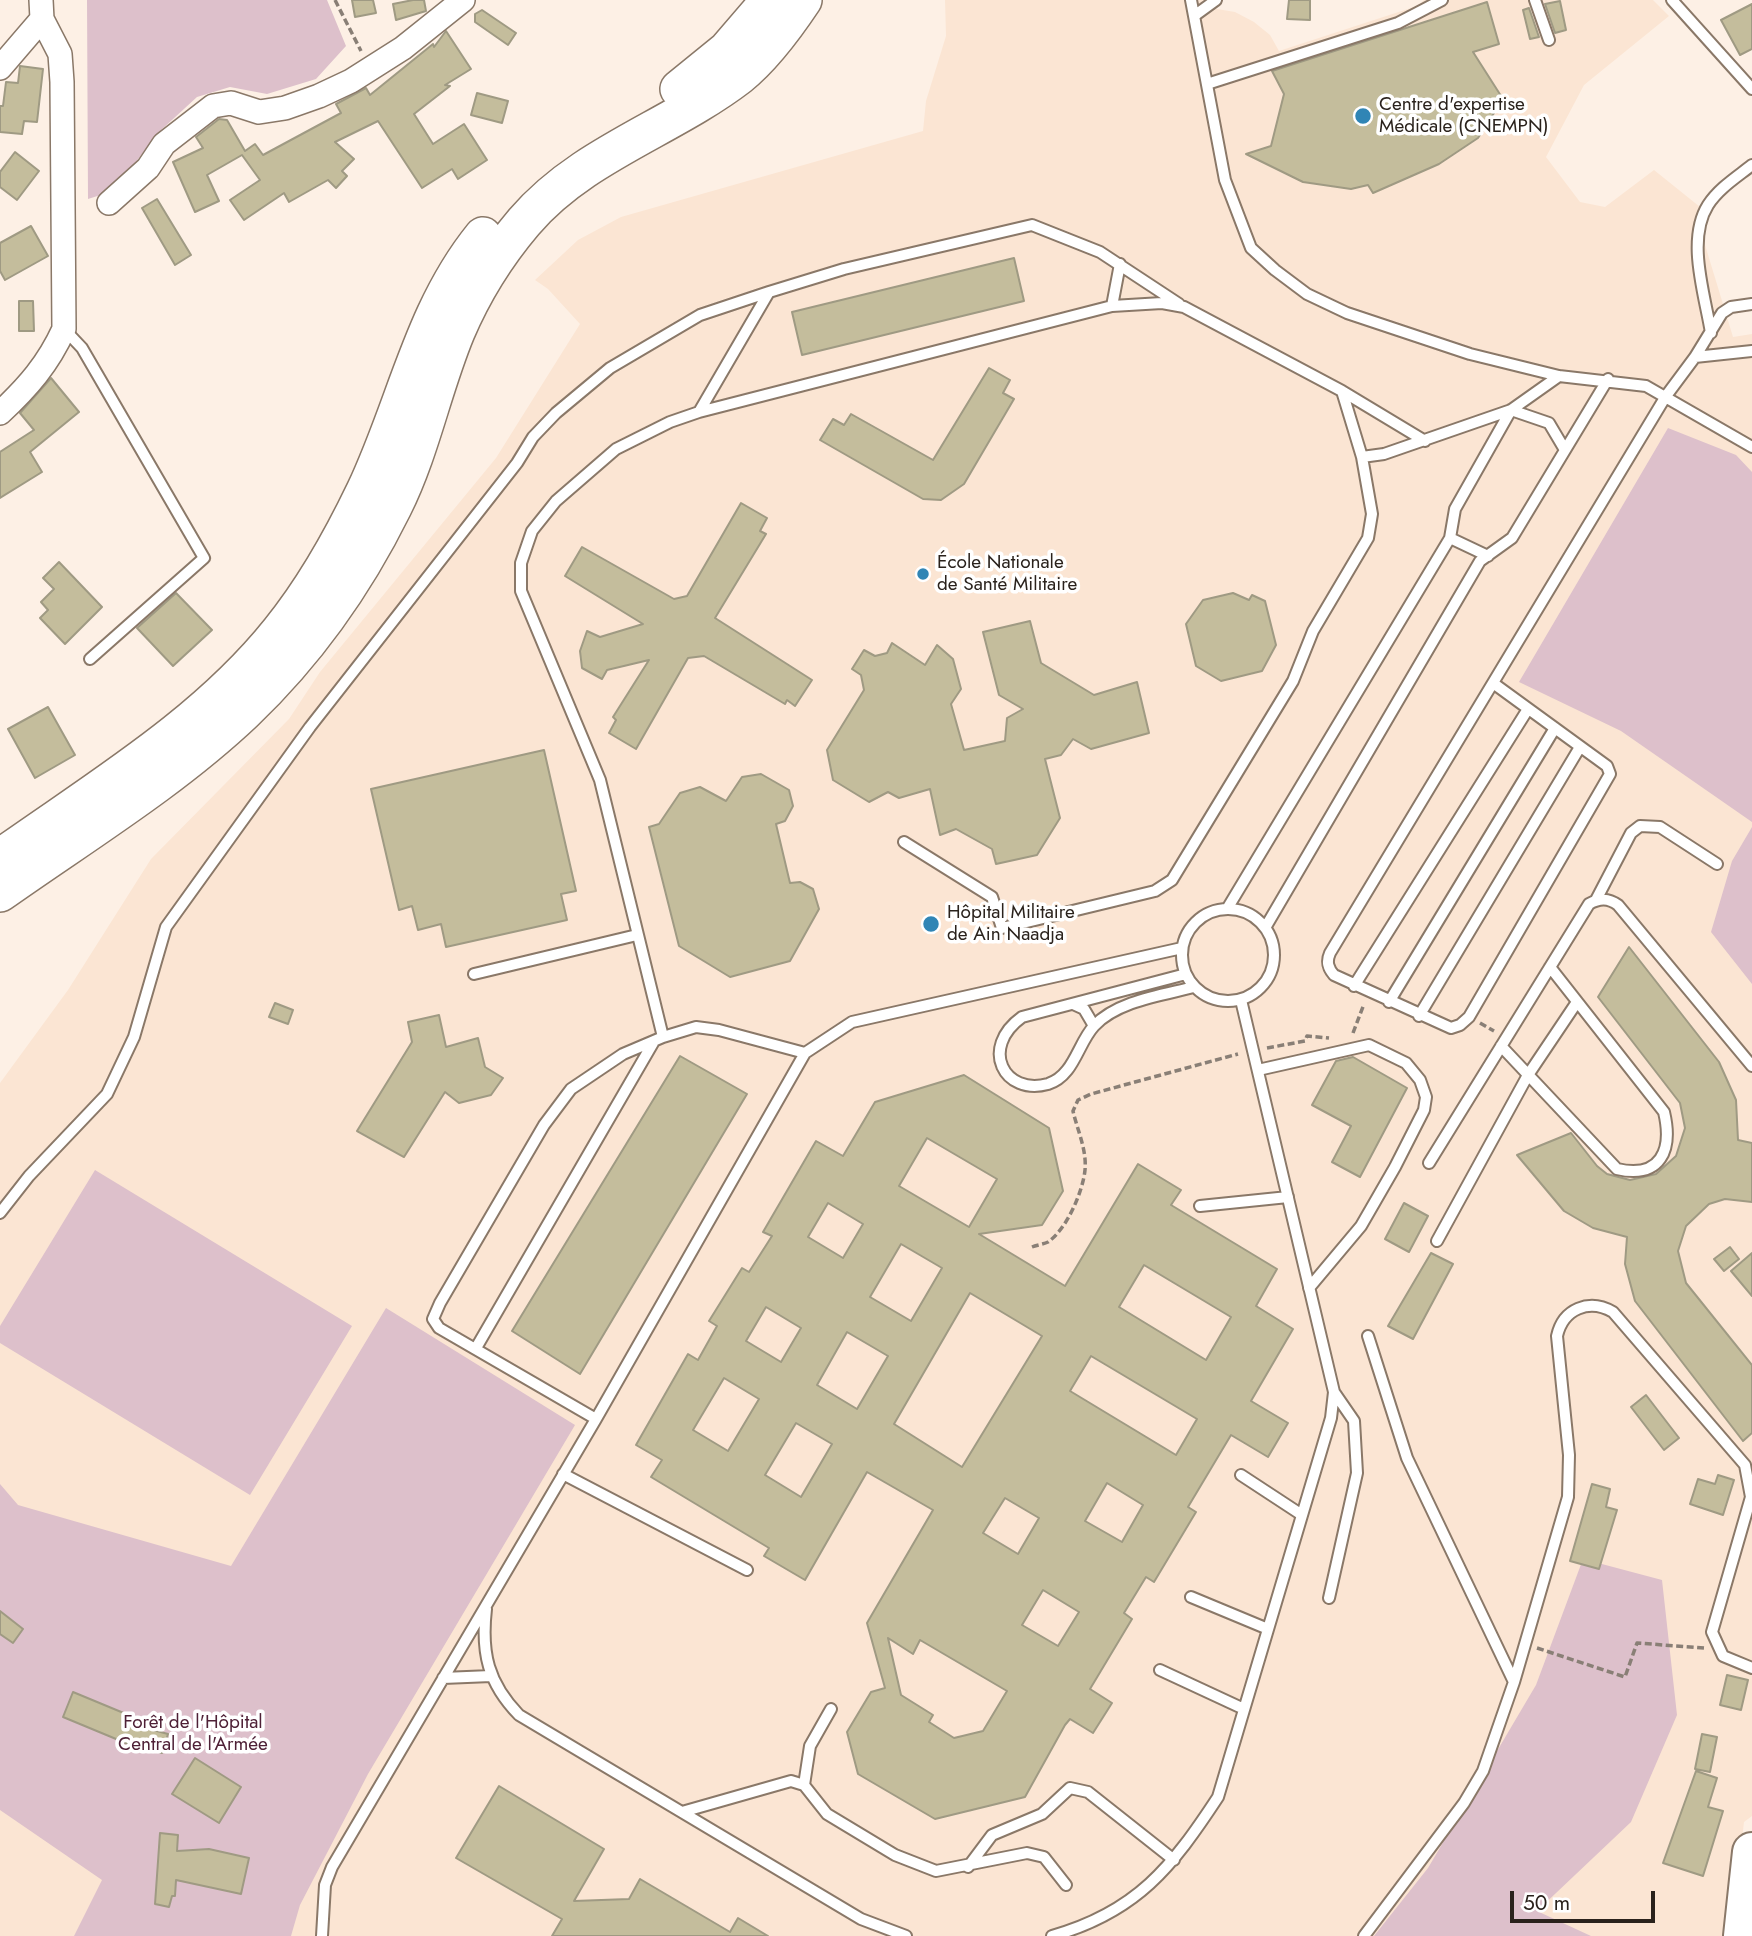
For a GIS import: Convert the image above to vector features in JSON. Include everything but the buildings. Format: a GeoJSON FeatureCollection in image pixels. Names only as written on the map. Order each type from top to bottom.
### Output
{"type":"FeatureCollection","features":[{"type":"Feature","properties":{"kind":"highway"},"geometry":{"type":"LineString","coordinates":[[0,858],[160,744],[224,691],[253,662],[288,620],[345,530],[382,454],[431,322],[444,295],[476,245],[536,177],[577,147],[690,81],[727,50],[770,0]]}},
{"type":"Feature","properties":{"kind":"highway"},"geometry":{"type":"LineString","coordinates":[[0,894],[178,767],[236,719],[274,681],[329,615],[375,542],[412,465],[456,333],[480,284],[509,240],[543,201],[585,168],[662,126],[740,75],[785,26],[803,0]]}},
{"type":"Feature","properties":{"kind":"highway"},"geometry":{"type":"LineString","coordinates":[[1743,1936],[1752,1852]]}},
{"type":"Feature","properties":{"kind":"street"},"geometry":{"type":"LineString","coordinates":[[109,203],[148,168],[164,144],[213,106],[231,103],[259,112],[285,108],[330,91],[403,48],[463,0]]}},
{"type":"Feature","properties":{"kind":"street"},"geometry":{"type":"LineString","coordinates":[[0,68],[42,10]]}},
{"type":"Feature","properties":{"kind":"street"},"geometry":{"type":"LineString","coordinates":[[0,413],[35,380],[49,361],[64,329],[62,82],[60,54],[42,10]]}},
{"type":"Feature","properties":{"kind":"lane"},"geometry":{"type":"LineString","coordinates":[[1191,0],[1225,180],[1251,248],[1275,270],[1307,294],[1347,313],[1470,354],[1559,376],[1608,379],[1646,386],[1752,447]]}},
{"type":"Feature","properties":{"kind":"lane"},"geometry":{"type":"LineString","coordinates":[[1194,16],[1216,0]]}},
{"type":"Feature","properties":{"kind":"lane"},"geometry":{"type":"LineString","coordinates":[[1207,84],[1398,23],[1442,0]]}},
{"type":"Feature","properties":{"kind":"lane"},"geometry":{"type":"LineString","coordinates":[[1535,0],[1549,40]]}},
{"type":"Feature","properties":{"kind":"lane"},"geometry":{"type":"LineString","coordinates":[[1672,0],[1752,89]]}},
{"type":"Feature","properties":{"kind":"lane"},"geometry":{"type":"LineString","coordinates":[[1711,333],[1699,251],[1699,224],[1709,204],[1726,185],[1752,165]]}},
{"type":"Feature","properties":{"kind":"lane"},"geometry":{"type":"LineString","coordinates":[[0,1213],[29,1176],[107,1094],[134,1037],[166,927],[310,727],[517,464],[533,437],[555,413],[610,368],[701,315],[844,269],[1032,225],[1100,252],[1184,307],[1342,391],[1424,441]]}},
{"type":"Feature","properties":{"kind":"lane"},"geometry":{"type":"LineString","coordinates":[[1112,306],[1120,264]]}},
{"type":"Feature","properties":{"kind":"lane"},"geometry":{"type":"LineString","coordinates":[[699,412],[769,292]]}},
{"type":"Feature","properties":{"kind":"lane"},"geometry":{"type":"LineString","coordinates":[[663,1037],[600,780],[521,591],[521,563],[532,531],[556,501],[615,449],[699,412],[1112,306],[1162,303],[1184,307]]}},
{"type":"Feature","properties":{"kind":"lane"},"geometry":{"type":"LineString","coordinates":[[1493,683],[1607,766],[1610,778],[1469,1017],[1460,1025],[1451,1028],[1354,986],[1331,971],[1327,962],[1330,953],[1666,396],[1723,313],[1731,307],[1752,304]]}},
{"type":"Feature","properties":{"kind":"lane"},"geometry":{"type":"LineString","coordinates":[[64,329],[82,348],[204,558],[90,659]]}},
{"type":"Feature","properties":{"kind":"lane"},"geometry":{"type":"LineString","coordinates":[[1695,357],[1752,351]]}},
{"type":"Feature","properties":{"kind":"lane"},"geometry":{"type":"LineString","coordinates":[[1362,457],[1424,441],[1511,410],[1559,376]]}},
{"type":"Feature","properties":{"kind":"lane"},"geometry":{"type":"LineString","coordinates":[[1265,928],[1480,561],[1512,538],[1608,379]]}},
{"type":"Feature","properties":{"kind":"lane"},"geometry":{"type":"LineString","coordinates":[[904,842],[992,897],[1002,928],[1155,891],[1172,880],[1293,681],[1313,631],[1368,538],[1372,514],[1362,457],[1342,391]]}},
{"type":"Feature","properties":{"kind":"lane"},"geometry":{"type":"LineString","coordinates":[[1511,410],[1549,423],[1565,450]]}},
{"type":"Feature","properties":{"kind":"lane"},"geometry":{"type":"LineString","coordinates":[[1227,909],[1450,538],[1455,509],[1511,410]]}},
{"type":"Feature","properties":{"kind":"lane"},"geometry":{"type":"LineString","coordinates":[[1450,538],[1488,556]]}},
{"type":"Feature","properties":{"kind":"lane"},"geometry":{"type":"LineString","coordinates":[[1354,986],[1528,709]]}},
{"type":"Feature","properties":{"kind":"lane"},"geometry":{"type":"LineString","coordinates":[[1389,1002],[1555,728]]}},
{"type":"Feature","properties":{"kind":"lane"},"geometry":{"type":"LineString","coordinates":[[1419,1016],[1580,747]]}},
{"type":"Feature","properties":{"kind":"lane"},"geometry":{"type":"LineString","coordinates":[[1596,900],[1631,833],[1640,826],[1653,824],[1660,827],[1717,864]]}},
{"type":"Feature","properties":{"kind":"lane"},"geometry":{"type":"LineString","coordinates":[[1429,1163],[1589,904],[1596,900],[1604,899],[1618,905],[1752,1066]]}},
{"type":"Feature","properties":{"kind":"lane"},"geometry":{"type":"LineString","coordinates":[[1227,909],[1244,912],[1265,928],[1273,943],[1271,972],[1262,986],[1241,1000],[1222,1001],[1208,997],[1194,987],[1186,974],[1182,948],[1190,928],[1202,917],[1227,909]]}},
{"type":"Feature","properties":{"kind":"lane"},"geometry":{"type":"LineString","coordinates":[[474,974],[637,935]]}},
{"type":"Feature","properties":{"kind":"lane"},"geometry":{"type":"LineString","coordinates":[[321,1936],[324,1896],[332,1867],[596,1419],[805,1053],[852,1022],[1182,948]]}},
{"type":"Feature","properties":{"kind":"lane"},"geometry":{"type":"LineString","coordinates":[[1504,1042],[1528,1075],[1617,1169],[1636,1174],[1651,1169],[1665,1150],[1669,1133],[1664,1112],[1550,967]]}},
{"type":"Feature","properties":{"kind":"lane"},"geometry":{"type":"LineString","coordinates":[[1186,974],[1022,1017],[1008,1027],[999,1042],[999,1057],[1006,1071],[1020,1083],[1035,1086],[1052,1083],[1065,1074],[1094,1026],[1138,1002],[1194,987]]}},
{"type":"Feature","properties":{"kind":"lane"},"geometry":{"type":"LineString","coordinates":[[1052,1936],[1080,1928],[1148,1888],[1174,1860],[1218,1797],[1331,1418],[1334,1392],[1241,1000]]}},
{"type":"Feature","properties":{"kind":"lane"},"geometry":{"type":"LineString","coordinates":[[1437,1241],[1528,1075],[1577,1002]]}},
{"type":"Feature","properties":{"kind":"lane"},"geometry":{"type":"LineString","coordinates":[[1073,1003],[1084,1009],[1094,1026]]}},
{"type":"Feature","properties":{"kind":"lane"},"geometry":{"type":"LineString","coordinates":[[596,1419],[439,1328],[433,1319],[440,1303],[544,1125],[571,1089],[623,1054],[696,1027],[719,1030],[805,1053]]}},
{"type":"Feature","properties":{"kind":"lane"},"geometry":{"type":"LineString","coordinates":[[476,1348],[653,1043]]}},
{"type":"Feature","properties":{"kind":"lane"},"geometry":{"type":"LineString","coordinates":[[1258,1070],[1369,1045],[1406,1063],[1420,1080],[1426,1097],[1423,1110],[1395,1167],[1361,1226],[1309,1288]]}},
{"type":"Feature","properties":{"kind":"lane"},"geometry":{"type":"LineString","coordinates":[[1200,1206],[1288,1196]]}},
{"type":"Feature","properties":{"kind":"lane"},"geometry":{"type":"LineString","coordinates":[[1364,1936],[1474,1787],[1493,1747],[1568,1497],[1569,1455],[1557,1344],[1559,1328],[1568,1314],[1590,1305],[1613,1312],[1748,1464],[1751,1496],[1712,1623],[1717,1649],[1730,1661],[1752,1668]]}},
{"type":"Feature","properties":{"kind":"lane"},"geometry":{"type":"LineString","coordinates":[[1368,1336],[1407,1458],[1514,1682]]}},
{"type":"Feature","properties":{"kind":"lane"},"geometry":{"type":"LineString","coordinates":[[1329,1598],[1357,1473],[1354,1420],[1334,1392]]}},
{"type":"Feature","properties":{"kind":"lane"},"geometry":{"type":"LineString","coordinates":[[563,1474],[747,1570]]}},
{"type":"Feature","properties":{"kind":"lane"},"geometry":{"type":"LineString","coordinates":[[1241,1475],[1302,1516]]}},
{"type":"Feature","properties":{"kind":"lane"},"geometry":{"type":"LineString","coordinates":[[1191,1597],[1268,1629]]}},
{"type":"Feature","properties":{"kind":"lane"},"geometry":{"type":"LineString","coordinates":[[487,1603],[484,1639],[491,1676],[500,1695],[519,1715],[860,1919],[906,1936]]}},
{"type":"Feature","properties":{"kind":"lane"},"geometry":{"type":"LineString","coordinates":[[1160,1670],[1244,1709]]}},
{"type":"Feature","properties":{"kind":"lane"},"geometry":{"type":"LineString","coordinates":[[443,1678],[491,1676]]}},
{"type":"Feature","properties":{"kind":"lane"},"geometry":{"type":"LineString","coordinates":[[804,1785],[810,1746],[831,1709]]}},
{"type":"Feature","properties":{"kind":"lane"},"geometry":{"type":"LineString","coordinates":[[682,1812],[792,1781],[804,1785],[827,1814],[895,1855],[936,1871],[968,1867],[1027,1853],[1044,1857],[1066,1885]]}},
{"type":"Feature","properties":{"kind":"lane"},"geometry":{"type":"LineString","coordinates":[[968,1867],[992,1835],[1042,1814],[1070,1788],[1088,1792],[1174,1860]]}},
{"type":"Feature","properties":{"kind":"path"},"geometry":{"type":"LineString","coordinates":[[335,0],[370,68]]}},
{"type":"Feature","properties":{"kind":"path"},"geometry":{"type":"LineString","coordinates":[[1351,1039],[1368,992]]}},
{"type":"Feature","properties":{"kind":"path"},"geometry":{"type":"LineString","coordinates":[[1469,1017],[1504,1042]]}},
{"type":"Feature","properties":{"kind":"path"},"geometry":{"type":"LineString","coordinates":[[1032,1247],[1048,1242],[1060,1228],[1080,1192],[1086,1168],[1073,1111],[1078,1100],[1175,1069],[1305,1041],[1307,1036],[1340,1038]]}},
{"type":"Feature","properties":{"kind":"path"},"geometry":{"type":"LineString","coordinates":[[1525,1644],[1625,1677],[1637,1643],[1717,1649]]}},
{"type":"Feature","properties":{"kind":"shaded area","name":"Hôpital Militaire de Ain Naadja"},"geometry":{"type":"Polygon","coordinates":[[[945,0],[1209,0],[1211,8],[1235,12],[1254,22],[1270,35],[1279,51],[1417,6],[1424,0],[1653,0],[1669,16],[1584,85],[1546,157],[1580,202],[1605,207],[1654,170],[1710,215],[1702,235],[1733,337],[1752,334],[1752,1816],[1744,1822],[1734,1907],[1725,1936],[0,1936],[0,1083],[68,990],[151,859],[289,719],[320,672],[496,458],[580,324],[548,289],[535,280],[578,240],[621,217],[923,131],[926,101],[946,36],[945,0]]]}},
{"type":"Feature","properties":{"kind":"green space"},"geometry":{"type":"Polygon","coordinates":[[[87,0],[327,0],[346,46],[316,79],[267,94],[230,87],[197,97],[160,131],[113,191],[88,199],[87,0]]]}},
{"type":"Feature","properties":{"kind":"green space"},"geometry":{"type":"Polygon","coordinates":[[[1668,428],[1736,455],[1752,472],[1752,822],[1621,731],[1519,682],[1668,428]]]}},
{"type":"Feature","properties":{"kind":"green space"},"geometry":{"type":"Polygon","coordinates":[[[1752,827],[1752,984],[1711,932],[1732,861],[1752,827]]]}},
{"type":"Feature","properties":{"kind":"green space"},"geometry":{"type":"Polygon","coordinates":[[[95,1170],[352,1326],[250,1495],[0,1343],[0,1326],[95,1170]]]}},
{"type":"Feature","properties":{"kind":"green space","name":"Forêt de l'Hôpital Central de l'Armée"},"geometry":{"type":"Polygon","coordinates":[[[386,1308],[575,1425],[368,1774],[300,1905],[291,1936],[74,1936],[102,1880],[0,1810],[0,1484],[18,1505],[231,1566],[386,1308]]]}},
{"type":"Feature","properties":{"kind":"green space"},"geometry":{"type":"Polygon","coordinates":[[[1583,1559],[1662,1580],[1677,1715],[1631,1822],[1537,1911],[1591,1936],[1374,1936],[1428,1868],[1536,1685],[1583,1559]]]}},
{"type":"Feature","properties":{"kind":"place","name":"Centre d'expertise Médicale (CNEMPN)"},"geometry":{"type":"Point","coordinates":[1363,116]}},
{"type":"Feature","properties":{"kind":"place","name":"École Nationale de Santé Militaire"},"geometry":{"type":"Point","coordinates":[923,574]}},
{"type":"Feature","properties":{"kind":"place","name":"Hôpital Militaire de Ain Naadja"},"geometry":{"type":"Point","coordinates":[931,924]}}]}
